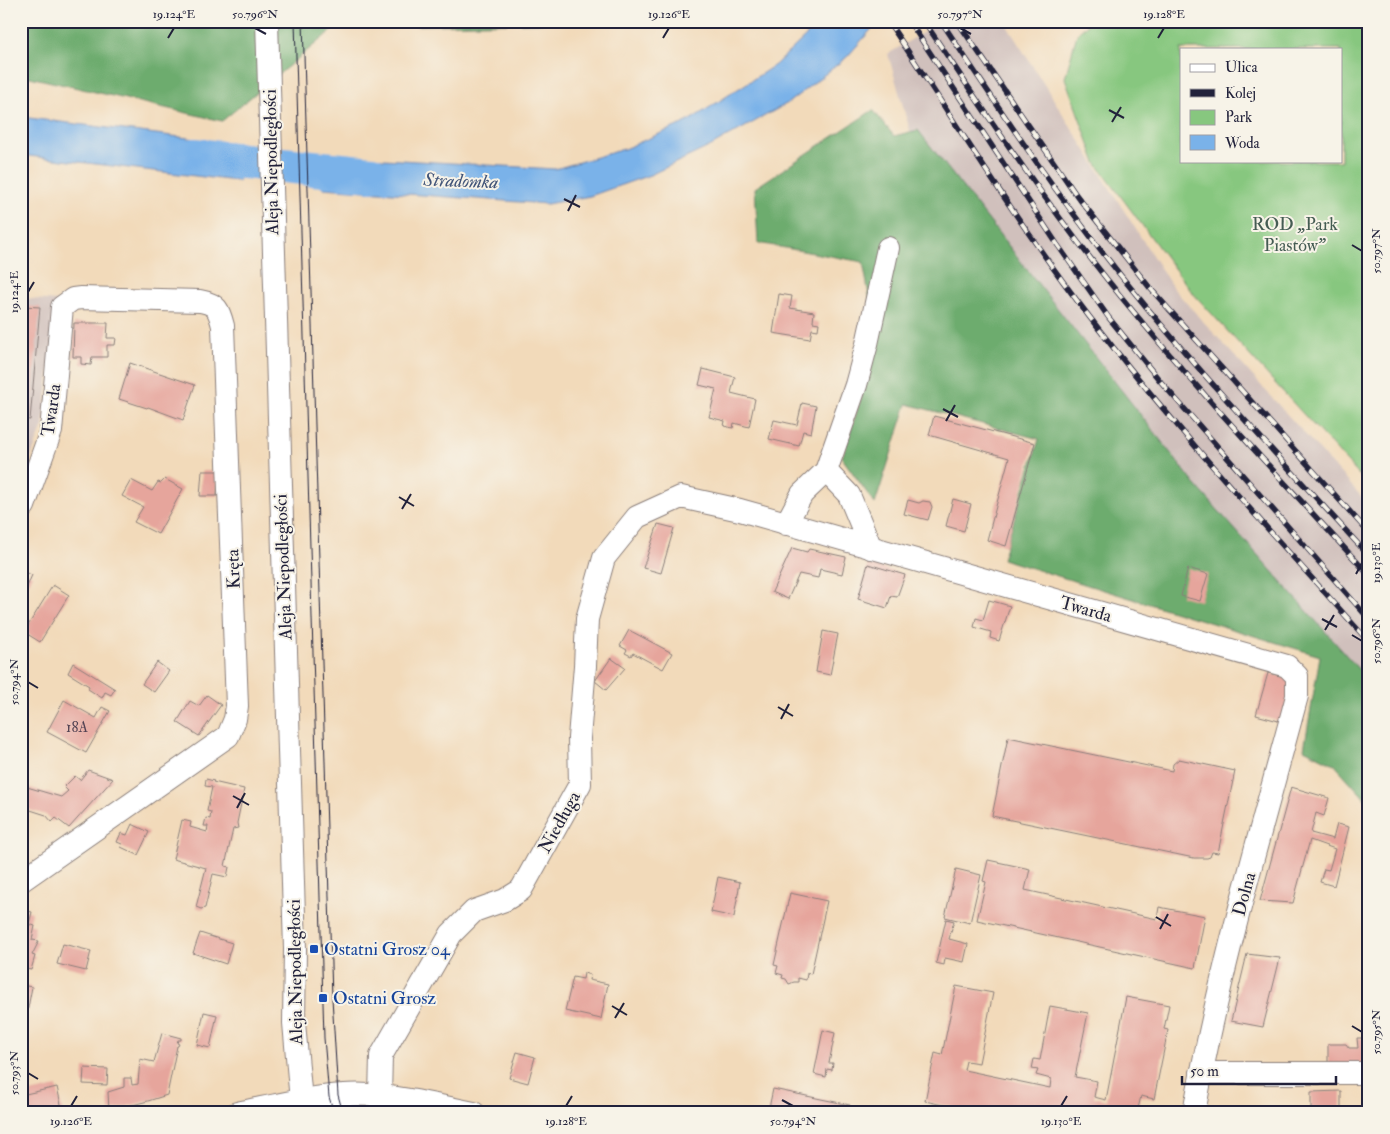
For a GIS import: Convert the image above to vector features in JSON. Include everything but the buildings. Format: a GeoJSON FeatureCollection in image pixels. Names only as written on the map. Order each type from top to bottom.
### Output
{"type":"FeatureCollection","features":[{"type":"Feature","properties":{"kind":"street","name":"Aleja Niepodległości"},"geometry":{"type":"LineString","coordinates":[[267,21],[295,949],[294,1023],[303,1107]]}},
{"type":"Feature","properties":{"kind":"street"},"geometry":{"type":"LineString","coordinates":[[786,524],[802,494],[826,471],[856,385],[888,248]]}},
{"type":"Feature","properties":{"kind":"street","name":"Kręta"},"geometry":{"type":"LineString","coordinates":[[21,881],[228,736],[235,719],[237,706],[228,439],[223,326],[220,316],[216,307],[209,302],[200,301],[81,298],[73,299],[62,307]]}},
{"type":"Feature","properties":{"kind":"street","name":"Twarda"},"geometry":{"type":"LineString","coordinates":[[21,508],[24,506],[51,431],[62,307]]}},
{"type":"Feature","properties":{"kind":"street"},"geometry":{"type":"LineString","coordinates":[[826,471],[849,495],[871,548]]}},
{"type":"Feature","properties":{"kind":"street","name":"Twarda"},"geometry":{"type":"LineString","coordinates":[[681,497],[740,510],[1287,666],[1297,676]]}},
{"type":"Feature","properties":{"kind":"street","name":"Niedługa"},"geometry":{"type":"LineString","coordinates":[[380,1096],[381,1056],[451,934],[474,911],[505,900],[521,890],[580,784],[579,738],[587,619],[604,558],[637,517],[681,497]]}},
{"type":"Feature","properties":{"kind":"street","name":"Dolna"},"geometry":{"type":"LineString","coordinates":[[1194,1113],[1201,1073],[1239,912],[1297,696],[1297,676]]}},
{"type":"Feature","properties":{"kind":"street"},"geometry":{"type":"LineString","coordinates":[[1201,1073],[1369,1073]]}},
{"type":"Feature","properties":{"kind":"street"},"geometry":{"type":"LineString","coordinates":[[237,1113],[303,1107],[338,1096],[380,1096],[474,1113]]}},
{"type":"Feature","properties":{"kind":"shaded area"},"geometry":{"type":"Polygon","coordinates":[[[942,21],[1004,21],[1173,288],[1369,505],[1369,702],[919,162],[888,54],[942,21]]]}},
{"type":"Feature","properties":{"kind":"shaded area"},"geometry":{"type":"Polygon","coordinates":[[[21,298],[57,301],[43,426],[21,482],[21,298]]]}},
{"type":"Feature","properties":{"kind":"green space"},"geometry":{"type":"Polygon","coordinates":[[[21,21],[621,21],[336,27],[222,121],[21,75],[21,21]]]}},
{"type":"Feature","properties":{"kind":"green space","name":"ROD „Park Piastów”"},"geometry":{"type":"Polygon","coordinates":[[[1091,21],[1369,21],[1369,486],[1191,291],[1096,163],[1065,78],[1077,34],[1091,21]]]}},
{"type":"Feature","properties":{"kind":"green space"},"geometry":{"type":"Polygon","coordinates":[[[873,110],[894,136],[918,130],[1194,483],[1369,681],[1369,803],[1334,764],[1304,749],[1320,656],[1002,559],[1039,439],[907,404],[875,504],[842,458],[878,345],[863,262],[758,243],[755,188],[873,110]]]}},
{"type":"Feature","properties":{"kind":"water"},"geometry":{"type":"Polygon","coordinates":[[[822,21],[876,21],[877,23],[847,57],[788,103],[711,146],[650,175],[590,196],[547,204],[323,188],[325,158],[383,159],[555,169],[624,149],[687,122],[775,65],[822,21]]]}},
{"type":"Feature","properties":{"kind":"water"},"geometry":{"type":"Polygon","coordinates":[[[21,117],[244,145],[245,182],[21,155],[21,117]]]}},
{"type":"Feature","properties":{"kind":"pier"},"geometry":{"type":"Polygon","coordinates":[[[239,142],[246,145],[247,182],[245,184],[239,184],[239,142]]]}},
{"type":"Feature","properties":{"kind":"waterway","name":"Stradomka"},"geometry":{"type":"LineString","coordinates":[[194,156],[372,174]]}},
{"type":"Feature","properties":{"kind":"tram line"},"geometry":{"type":"LineString","coordinates":[[295,21],[324,1038],[329,1097],[334,1113]]}},
{"type":"Feature","properties":{"kind":"tram line"},"geometry":{"type":"LineString","coordinates":[[303,21],[332,998],[338,1095],[343,1113]]}},
{"type":"Feature","properties":{"kind":"railway"},"geometry":{"type":"LineString","coordinates":[[888,21],[1010,207],[1088,315],[1190,440],[1369,642]]}},
{"type":"Feature","properties":{"kind":"railway"},"geometry":{"type":"LineString","coordinates":[[909,21],[1057,244],[1109,318],[1161,382],[1369,619]]}},
{"type":"Feature","properties":{"kind":"railway"},"geometry":{"type":"LineString","coordinates":[[924,21],[1024,168],[1104,276],[1189,377],[1369,575]]}},
{"type":"Feature","properties":{"kind":"railway"},"geometry":{"type":"LineString","coordinates":[[941,21],[1037,162],[1112,265],[1252,429],[1369,556]]}},
{"type":"Feature","properties":{"kind":"railway"},"geometry":{"type":"LineString","coordinates":[[957,21],[1077,196],[1150,288],[1369,533]]}},
{"type":"Feature","properties":{"kind":"place","name":"Ostatni Grosz 04"},"geometry":{"type":"Point","coordinates":[314,949]}},
{"type":"Feature","properties":{"kind":"place","name":"Ostatni Grosz"},"geometry":{"type":"Point","coordinates":[323,998]}}]}
